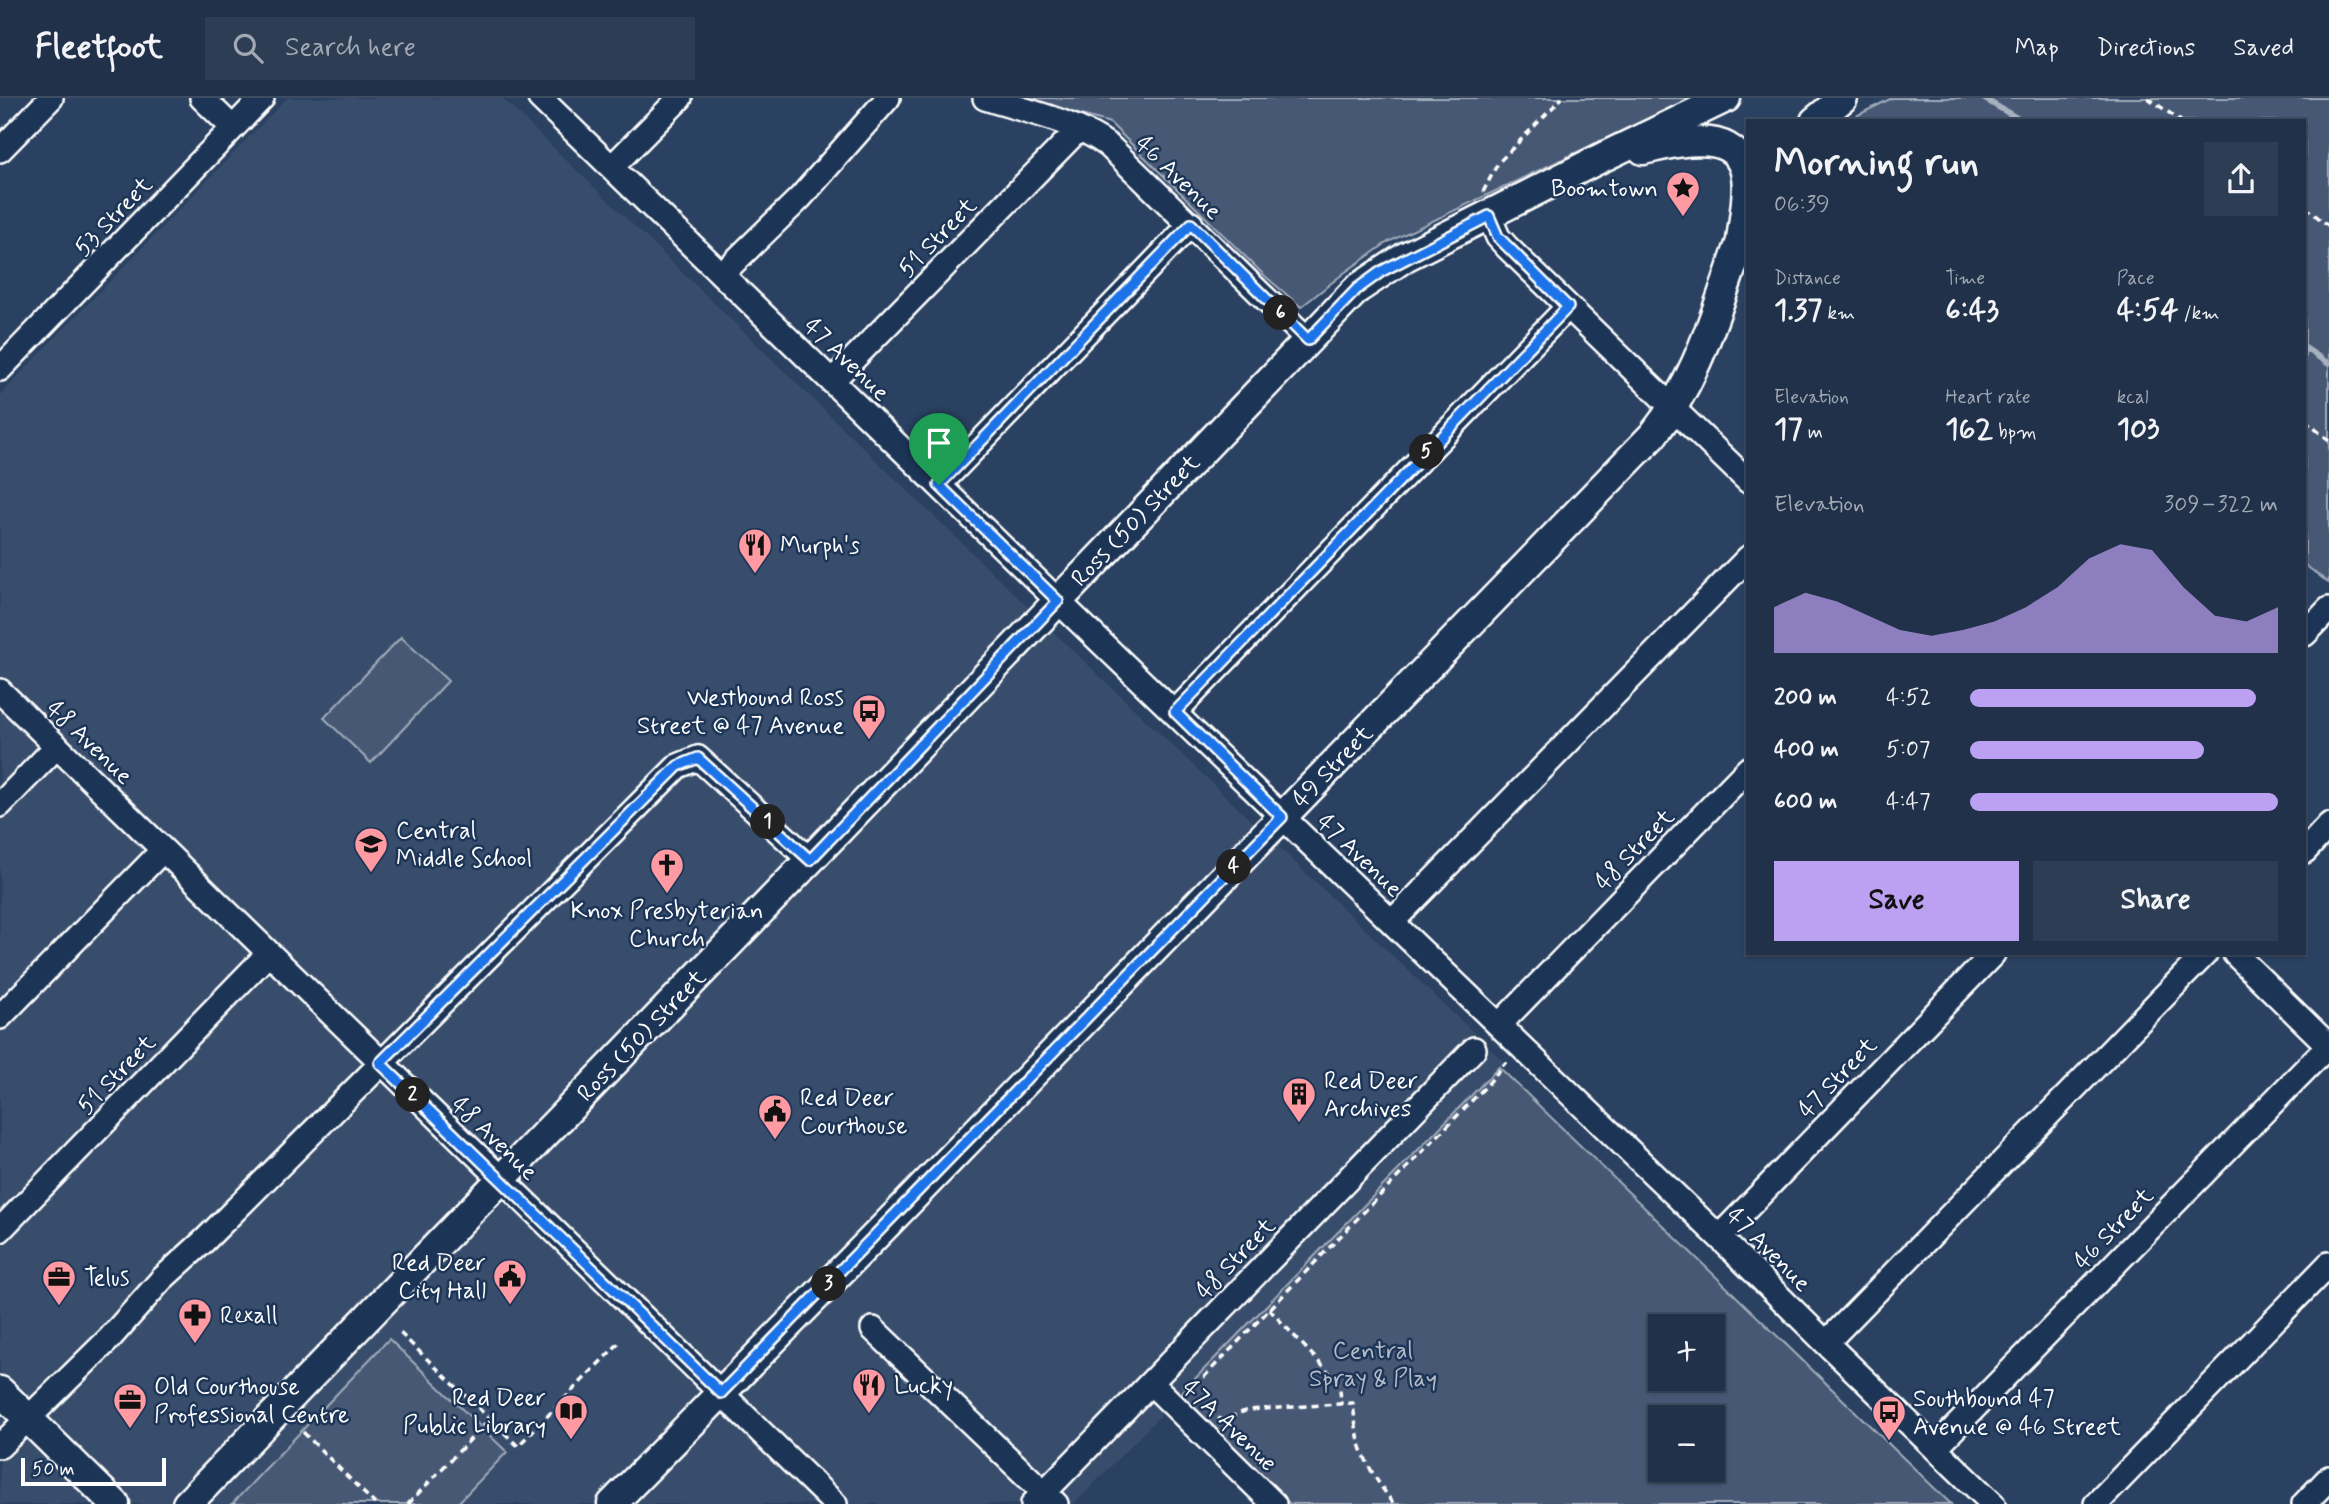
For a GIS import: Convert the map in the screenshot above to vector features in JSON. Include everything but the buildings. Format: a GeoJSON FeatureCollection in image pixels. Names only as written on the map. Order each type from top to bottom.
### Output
{"type":"FeatureCollection","features":[{"type":"Feature","properties":{"kind":"main road","name":"Ross (50) Street"},"geometry":{"type":"LineString","coordinates":[[187,1504],[1357,289],[1486,204],[1599,159],[1726,98]]}},
{"type":"Feature","properties":{"kind":"main road"},"geometry":{"type":"LineString","coordinates":[[1817,119],[1843,98]]}},
{"type":"Feature","properties":{"kind":"main road","name":"49 Street"},"geometry":{"type":"LineString","coordinates":[[612,1504],[1653,435],[1672,409],[1698,361],[1744,233],[1746,176],[1739,159],[1725,147],[1705,140],[1599,159]]}},
{"type":"Feature","properties":{"kind":"main road"},"geometry":{"type":"LineString","coordinates":[[0,1391],[115,1504]]}},
{"type":"Feature","properties":{"kind":"street"},"geometry":{"type":"LineString","coordinates":[[0,150],[51,98]]}},
{"type":"Feature","properties":{"kind":"street"},"geometry":{"type":"LineString","coordinates":[[202,98],[233,128]]}},
{"type":"Feature","properties":{"kind":"street","name":"53 Street"},"geometry":{"type":"LineString","coordinates":[[0,369],[262,98]]}},
{"type":"Feature","properties":{"kind":"street","name":"47 Avenue"},"geometry":{"type":"LineString","coordinates":[[540,98],[1993,1504]]}},
{"type":"Feature","properties":{"kind":"street"},"geometry":{"type":"LineString","coordinates":[[612,167],[680,98]]}},
{"type":"Feature","properties":{"kind":"street"},"geometry":{"type":"LineString","coordinates":[[722,274],[800,198],[888,98]]}},
{"type":"Feature","properties":{"kind":"street","name":"46 Avenue"},"geometry":{"type":"LineString","coordinates":[[985,98],[1100,138],[1308,340]]}},
{"type":"Feature","properties":{"kind":"street","name":"51 Street"},"geometry":{"type":"LineString","coordinates":[[832,381],[1079,129]]}},
{"type":"Feature","properties":{"kind":"street"},"geometry":{"type":"LineString","coordinates":[[1486,204],[1498,237],[1746,479]]}},
{"type":"Feature","properties":{"kind":"street"},"geometry":{"type":"LineString","coordinates":[[939,485],[1191,224]]}},
{"type":"Feature","properties":{"kind":"street"},"geometry":{"type":"LineString","coordinates":[[1175,712],[1568,307]]}},
{"type":"Feature","properties":{"kind":"street"},"geometry":{"type":"LineString","coordinates":[[1392,922],[1746,560]]}},
{"type":"Feature","properties":{"kind":"street"},"geometry":{"type":"LineString","coordinates":[[2306,633],[2329,609]]}},
{"type":"Feature","properties":{"kind":"street","name":"48 Avenue"},"geometry":{"type":"LineString","coordinates":[[0,691],[835,1504]]}},
{"type":"Feature","properties":{"kind":"street"},"geometry":{"type":"LineString","coordinates":[[0,805],[57,746]]}},
{"type":"Feature","properties":{"kind":"street"},"geometry":{"type":"LineString","coordinates":[[0,1446],[109,1339],[162,1279],[204,1241],[678,766],[698,758],[810,860]]}},
{"type":"Feature","properties":{"kind":"street","name":"48 Street"},"geometry":{"type":"LineString","coordinates":[[1499,1024],[1746,771]]}},
{"type":"Feature","properties":{"kind":"street"},"geometry":{"type":"LineString","coordinates":[[2306,850],[2329,825]]}},
{"type":"Feature","properties":{"kind":"street"},"geometry":{"type":"LineString","coordinates":[[0,1017],[163,850]]}},
{"type":"Feature","properties":{"kind":"street","name":"51 Street"},"geometry":{"type":"LineString","coordinates":[[0,1230],[268,954]]}},
{"type":"Feature","properties":{"kind":"street","name":"47 Street"},"geometry":{"type":"LineString","coordinates":[[1719,1237],[1992,955]]}},
{"type":"Feature","properties":{"kind":"street"},"geometry":{"type":"LineString","coordinates":[[1826,1343],[2204,955]]}},
{"type":"Feature","properties":{"kind":"street"},"geometry":{"type":"LineString","coordinates":[[2236,955],[2329,1046]]}},
{"type":"Feature","properties":{"kind":"street","name":"46 Street"},"geometry":{"type":"LineString","coordinates":[[1935,1448],[2329,1046]]}},
{"type":"Feature","properties":{"kind":"street","name":"48 Street"},"geometry":{"type":"LineString","coordinates":[[1045,1500],[1150,1384],[1474,1049]]}},
{"type":"Feature","properties":{"kind":"street"},"geometry":{"type":"LineString","coordinates":[[2096,1504],[2329,1264]]}},
{"type":"Feature","properties":{"kind":"street"},"geometry":{"type":"LineString","coordinates":[[873,1329],[1045,1500]]}},
{"type":"Feature","properties":{"kind":"street","name":"47A Avenue"},"geometry":{"type":"LineString","coordinates":[[1150,1384],[1273,1504]]}},
{"type":"Feature","properties":{"kind":"street"},"geometry":{"type":"LineString","coordinates":[[2304,1504],[2329,1478]]}},
{"type":"Feature","properties":{"kind":"path"},"geometry":{"type":"LineString","coordinates":[[1486,204],[1498,163],[1562,98]]}},
{"type":"Feature","properties":{"kind":"path"},"geometry":{"type":"LineString","coordinates":[[2148,98],[2178,119]]}},
{"type":"Feature","properties":{"kind":"path"},"geometry":{"type":"LineString","coordinates":[[2306,208],[2329,226]]}},
{"type":"Feature","properties":{"kind":"path"},"geometry":{"type":"LineString","coordinates":[[2306,422],[2329,440]]}},
{"type":"Feature","properties":{"kind":"path"},"geometry":{"type":"LineString","coordinates":[[1185,1385],[1200,1381],[1487,1085],[1506,1064],[1509,1055]]}},
{"type":"Feature","properties":{"kind":"path"},"geometry":{"type":"LineString","coordinates":[[1269,1309],[1335,1379],[1340,1388],[1341,1404]]}},
{"type":"Feature","properties":{"kind":"path"},"geometry":{"type":"LineString","coordinates":[[400,1333],[517,1446],[619,1343]]}},
{"type":"Feature","properties":{"kind":"path"},"geometry":{"type":"LineString","coordinates":[[1194,1384],[1194,1394]]}},
{"type":"Feature","properties":{"kind":"path"},"geometry":{"type":"LineString","coordinates":[[1213,1413],[1222,1420],[1248,1410],[1353,1403],[1356,1434],[1365,1458],[1375,1479],[1394,1504]]}},
{"type":"Feature","properties":{"kind":"path"},"geometry":{"type":"LineString","coordinates":[[408,1504],[490,1419]]}},
{"type":"Feature","properties":{"kind":"path"},"geometry":{"type":"LineString","coordinates":[[303,1432],[375,1504]]}},
{"type":"Feature","properties":{"kind":"shaded area"},"geometry":{"type":"Polygon","coordinates":[[[287,98],[502,98],[1065,643],[1504,1062],[1074,1504],[0,1504],[0,395],[287,98]]]}},
{"type":"Feature","properties":{"kind":"green space"},"geometry":{"type":"Polygon","coordinates":[[[1020,98],[1691,98],[1388,242],[1301,307],[1265,276],[1110,123],[1020,98]]]}},
{"type":"Feature","properties":{"kind":"green space"},"geometry":{"type":"Polygon","coordinates":[[[1892,98],[2329,98],[2329,583],[2306,566],[2306,119],[1850,119],[1892,98]]]}},
{"type":"Feature","properties":{"kind":"green space"},"geometry":{"type":"Polygon","coordinates":[[[401,637],[448,681],[371,763],[324,718],[401,637]]]}},
{"type":"Feature","properties":{"kind":"green space","name":"Central Spray & Play"},"geometry":{"type":"Polygon","coordinates":[[[1499,1067],[1951,1504],[1290,1504],[1179,1395],[1499,1067]]]}},
{"type":"Feature","properties":{"kind":"green space"},"geometry":{"type":"Polygon","coordinates":[[[389,1339],[507,1452],[457,1504],[232,1504],[389,1339]]]}},
{"type":"Feature","properties":{"kind":"waterway"},"geometry":{"type":"LineString","coordinates":[[1983,98],[2019,119]]}},
{"type":"Feature","properties":{"kind":"waterway"},"geometry":{"type":"LineString","coordinates":[[2306,349],[2329,364]]}},
{"type":"Feature","properties":{"kind":"place","name":"Boomtown"},"geometry":{"type":"Point","coordinates":[1683,218]}},
{"type":"Feature","properties":{"kind":"place","name":"Murph's"},"geometry":{"type":"Point","coordinates":[755,575]}},
{"type":"Feature","properties":{"kind":"place","name":"Westbound Ross Street @ 47 Avenue"},"geometry":{"type":"Point","coordinates":[869,741]}},
{"type":"Feature","properties":{"kind":"place","name":"Central Middle School"},"geometry":{"type":"Point","coordinates":[371,874]}},
{"type":"Feature","properties":{"kind":"place","name":"Knox Presbyterian Church"},"geometry":{"type":"Point","coordinates":[667,895]}},
{"type":"Feature","properties":{"kind":"place","name":"Red Deer Archives"},"geometry":{"type":"Point","coordinates":[1299,1124]}},
{"type":"Feature","properties":{"kind":"place","name":"Red Deer Courthouse"},"geometry":{"type":"Point","coordinates":[775,1141]}},
{"type":"Feature","properties":{"kind":"place","name":"Red Deer City Hall"},"geometry":{"type":"Point","coordinates":[510,1306]}},
{"type":"Feature","properties":{"kind":"place","name":"Telus"},"geometry":{"type":"Point","coordinates":[59,1307]}},
{"type":"Feature","properties":{"kind":"place","name":"Rexall"},"geometry":{"type":"Point","coordinates":[195,1345]}},
{"type":"Feature","properties":{"kind":"place","name":"Lucky"},"geometry":{"type":"Point","coordinates":[869,1415]}},
{"type":"Feature","properties":{"kind":"place","name":"Old Courthouse Professional Centre"},"geometry":{"type":"Point","coordinates":[130,1430]}},
{"type":"Feature","properties":{"kind":"place","name":"Red Deer Public Library"},"geometry":{"type":"Point","coordinates":[571,1441]}},
{"type":"Feature","properties":{"kind":"place","name":"Southbound 47 Avenue @ 46 Street"},"geometry":{"type":"Point","coordinates":[1889,1442]}},
{"type":"Feature","properties":{"kind":"route"},"geometry":{"type":"LineString","coordinates":[[1489,216],[1498,237],[1568,307],[1175,712],[1282,817],[721,1393],[380,1063],[678,766],[698,758],[810,860],[1058,601],[939,485],[1191,224],[1308,340],[1357,289],[1382,271],[1489,216]]}}]}
